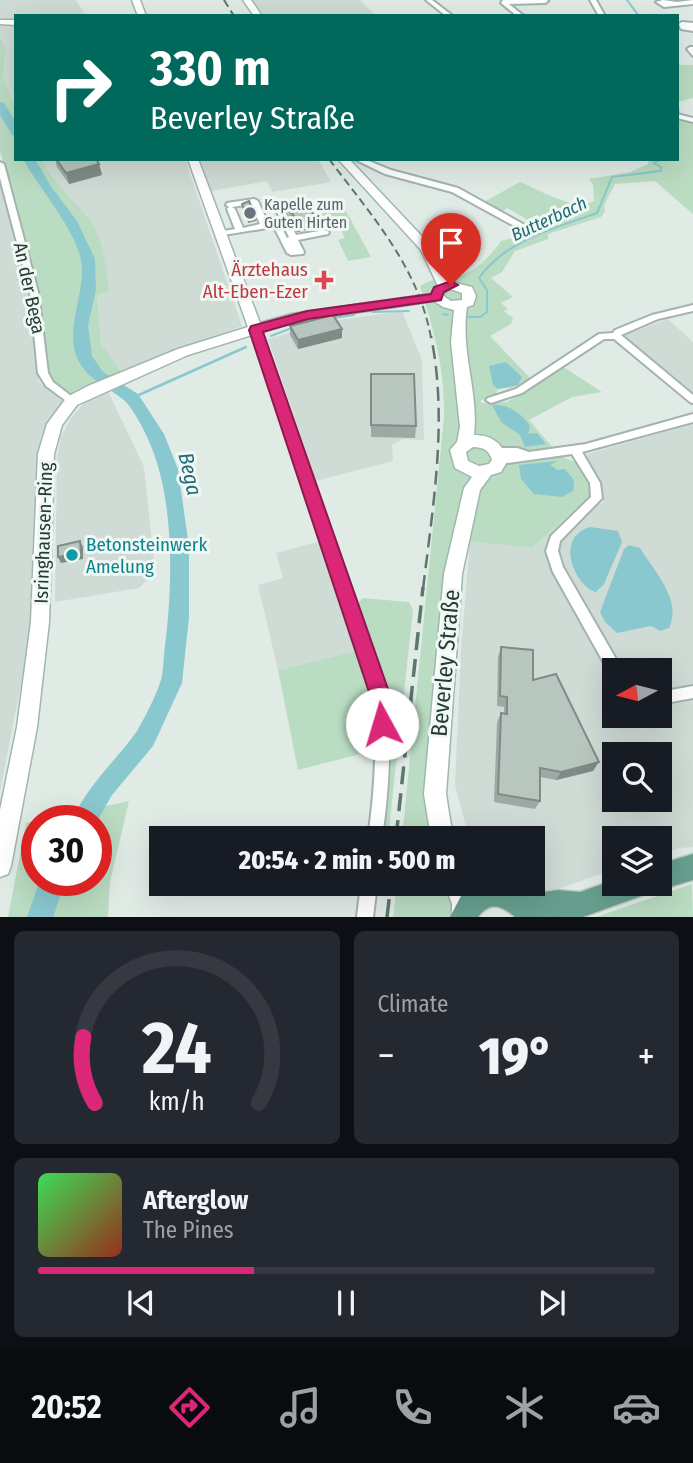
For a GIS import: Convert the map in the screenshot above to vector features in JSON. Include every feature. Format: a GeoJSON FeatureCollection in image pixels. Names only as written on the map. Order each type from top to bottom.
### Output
{"type":"FeatureCollection","features":[{"type":"Feature","properties":{"kind":"main road"},"geometry":{"type":"LineString","coordinates":[[672,873],[693,867]]}},
{"type":"Feature","properties":{"kind":"main road"},"geometry":{"type":"LineString","coordinates":[[463,916],[479,896]]}},
{"type":"Feature","properties":{"kind":"main road"},"geometry":{"type":"LineString","coordinates":[[508,896],[528,912],[558,903],[573,911],[610,896]]}},
{"type":"Feature","properties":{"kind":"street"},"geometry":{"type":"LineString","coordinates":[[429,0],[447,14]]}},
{"type":"Feature","properties":{"kind":"street"},"geometry":{"type":"LineString","coordinates":[[503,2],[545,1]]}},
{"type":"Feature","properties":{"kind":"street"},"geometry":{"type":"LineString","coordinates":[[503,2],[518,14]]}},
{"type":"Feature","properties":{"kind":"street"},"geometry":{"type":"LineString","coordinates":[[677,4],[693,2]]}},
{"type":"Feature","properties":{"kind":"street"},"geometry":{"type":"LineString","coordinates":[[193,161],[256,330],[379,692],[382,724],[377,826]]}},
{"type":"Feature","properties":{"kind":"street"},"geometry":{"type":"LineString","coordinates":[[345,161],[411,229],[427,248],[439,269],[467,290],[470,296],[468,302],[461,306],[456,324],[461,382],[469,420],[465,443],[457,455],[472,488]]}},
{"type":"Feature","properties":{"kind":"street"},"geometry":{"type":"LineString","coordinates":[[362,161],[388,172],[455,190],[532,232],[541,227]]}},
{"type":"Feature","properties":{"kind":"street","name":"An der Bega"},"geometry":{"type":"LineString","coordinates":[[0,164],[34,292],[43,373],[49,384],[72,401]]}},
{"type":"Feature","properties":{"kind":"street"},"geometry":{"type":"LineString","coordinates":[[240,231],[230,207],[254,201],[263,222]]}},
{"type":"Feature","properties":{"kind":"street"},"geometry":{"type":"LineString","coordinates":[[278,205],[289,239],[324,232]]}},
{"type":"Feature","properties":{"kind":"street"},"geometry":{"type":"LineString","coordinates":[[220,234],[240,231],[263,222],[281,221]]}},
{"type":"Feature","properties":{"kind":"street"},"geometry":{"type":"LineString","coordinates":[[439,269],[442,296],[456,324]]}},
{"type":"Feature","properties":{"kind":"street"},"geometry":{"type":"LineString","coordinates":[[256,330],[307,315],[442,296],[459,286]]}},
{"type":"Feature","properties":{"kind":"street"},"geometry":{"type":"LineString","coordinates":[[442,296],[461,306]]}},
{"type":"Feature","properties":{"kind":"street"},"geometry":{"type":"LineString","coordinates":[[615,336],[618,332],[649,319],[693,308]]}},
{"type":"Feature","properties":{"kind":"street","name":"Isringhausen-Ring"},"geometry":{"type":"LineString","coordinates":[[0,866],[27,727],[40,622],[46,454],[55,424],[72,401],[93,390],[183,352],[256,330]]}},
{"type":"Feature","properties":{"kind":"street"},"geometry":{"type":"LineString","coordinates":[[491,400],[519,391],[602,336],[615,336],[693,400]]}},
{"type":"Feature","properties":{"kind":"street"},"geometry":{"type":"LineString","coordinates":[[469,420],[483,441],[499,456],[519,459],[575,450],[693,418]]}},
{"type":"Feature","properties":{"kind":"street"},"geometry":{"type":"LineString","coordinates":[[465,443],[483,441]]}},
{"type":"Feature","properties":{"kind":"street"},"geometry":{"type":"LineString","coordinates":[[575,450],[595,483],[597,498],[555,539],[551,551],[557,568],[608,658]]}},
{"type":"Feature","properties":{"kind":"street"},"geometry":{"type":"LineString","coordinates":[[472,488],[485,472],[495,468],[499,456]]}},
{"type":"Feature","properties":{"kind":"street"},"geometry":{"type":"LineString","coordinates":[[465,468],[485,472]]}},
{"type":"Feature","properties":{"kind":"street","name":"Beverley Straße"},"geometry":{"type":"LineString","coordinates":[[440,826],[435,794],[450,600],[458,540],[472,488]]}},
{"type":"Feature","properties":{"kind":"street"},"geometry":{"type":"LineString","coordinates":[[672,696],[693,692]]}},
{"type":"Feature","properties":{"kind":"street"},"geometry":{"type":"LineString","coordinates":[[365,917],[368,896]]}},
{"type":"Feature","properties":{"kind":"street"},"geometry":{"type":"LineString","coordinates":[[461,896],[464,905],[463,916]]}},
{"type":"Feature","properties":{"kind":"shaded area"},"geometry":{"type":"Polygon","coordinates":[[[0,0],[76,0],[85,14],[14,14],[14,21],[0,20],[0,0]]]}},
{"type":"Feature","properties":{"kind":"shaded area"},"geometry":{"type":"Polygon","coordinates":[[[252,0],[360,0],[374,14],[262,14],[252,0]]]}},
{"type":"Feature","properties":{"kind":"shaded area"},"geometry":{"type":"Polygon","coordinates":[[[0,24],[14,26],[14,104],[3,78],[6,49],[0,35],[0,24]]]}},
{"type":"Feature","properties":{"kind":"shaded area"},"geometry":{"type":"Polygon","coordinates":[[[43,161],[186,161],[242,326],[121,372],[101,345],[97,295],[109,292],[63,194],[43,161]]]}},
{"type":"Feature","properties":{"kind":"shaded area"},"geometry":{"type":"Polygon","coordinates":[[[201,161],[319,161],[331,182],[272,192],[267,181],[211,191],[201,161]]]}},
{"type":"Feature","properties":{"kind":"shaded area"},"geometry":{"type":"Polygon","coordinates":[[[0,171],[29,291],[39,382],[64,403],[41,436],[34,616],[0,792],[0,171]]]}},
{"type":"Feature","properties":{"kind":"shaded area"},"geometry":{"type":"Polygon","coordinates":[[[402,311],[422,360],[424,440],[403,439],[392,445],[393,461],[316,481],[268,339],[331,321],[402,311]]]}},
{"type":"Feature","properties":{"kind":"shaded area"},"geometry":{"type":"Polygon","coordinates":[[[668,319],[693,342],[693,395],[625,341],[624,335],[668,319]]]}},
{"type":"Feature","properties":{"kind":"shaded area"},"geometry":{"type":"Polygon","coordinates":[[[108,391],[144,467],[155,572],[139,588],[55,602],[57,458],[61,437],[71,418],[85,402],[108,391]]]}},
{"type":"Feature","properties":{"kind":"shaded area"},"geometry":{"type":"Polygon","coordinates":[[[693,424],[693,847],[672,850],[672,826],[602,826],[602,873],[548,893],[545,893],[545,826],[466,826],[455,785],[461,650],[470,540],[532,548],[574,510],[603,503],[602,490],[587,454],[693,424]]]}},
{"type":"Feature","properties":{"kind":"shaded area"},"geometry":{"type":"Polygon","coordinates":[[[322,541],[360,650],[278,670],[258,585],[283,578],[276,553],[322,541]]]}},
{"type":"Feature","properties":{"kind":"green space"},"geometry":{"type":"Polygon","coordinates":[[[0,36],[6,49],[3,78],[14,104],[14,161],[43,161],[58,184],[89,219],[104,254],[109,292],[97,295],[101,344],[121,372],[75,396],[52,381],[48,371],[38,291],[0,151],[0,36]]]}},
{"type":"Feature","properties":{"kind":"green space"},"geometry":{"type":"Polygon","coordinates":[[[679,65],[693,65],[693,98],[679,102],[679,65]]]}},
{"type":"Feature","properties":{"kind":"green space"},"geometry":{"type":"Polygon","coordinates":[[[679,118],[693,122],[693,214],[655,181],[615,184],[601,217],[548,234],[548,239],[515,251],[502,272],[491,278],[513,297],[501,303],[508,309],[504,311],[513,318],[511,324],[490,336],[532,380],[511,388],[498,389],[495,397],[481,400],[481,403],[507,402],[562,366],[602,392],[572,397],[529,420],[560,456],[580,464],[591,487],[590,496],[532,548],[451,539],[441,600],[426,771],[429,826],[403,826],[444,417],[438,350],[420,286],[434,280],[465,275],[493,252],[501,241],[522,236],[538,226],[507,208],[501,212],[484,202],[520,182],[557,199],[586,204],[594,201],[593,185],[589,179],[630,172],[648,164],[649,161],[679,161],[679,118]]]}},
{"type":"Feature","properties":{"kind":"green space"},"geometry":{"type":"Polygon","coordinates":[[[340,200],[371,257],[348,261],[338,240],[345,238],[338,223],[327,224],[317,204],[340,200]]]}},
{"type":"Feature","properties":{"kind":"green space"},"geometry":{"type":"Polygon","coordinates":[[[362,598],[409,602],[413,610],[389,826],[382,826],[387,700],[357,605],[362,598]]]}},
{"type":"Feature","properties":{"kind":"green space"},"geometry":{"type":"Polygon","coordinates":[[[360,650],[373,686],[376,739],[364,753],[298,770],[278,670],[360,650]]]}},
{"type":"Feature","properties":{"kind":"green space"},"geometry":{"type":"Polygon","coordinates":[[[129,801],[112,873],[112,805],[129,801]]]}},
{"type":"Feature","properties":{"kind":"green space"},"geometry":{"type":"Polygon","coordinates":[[[21,849],[21,896],[109,896],[108,917],[8,917],[21,849]]]}},
{"type":"Feature","properties":{"kind":"green space"},"geometry":{"type":"Polygon","coordinates":[[[692,884],[693,917],[596,917],[657,896],[672,896],[672,891],[692,884]]]}},
{"type":"Feature","properties":{"kind":"green space"},"geometry":{"type":"Polygon","coordinates":[[[396,896],[452,896],[454,903],[452,917],[393,917],[396,896]]]}},
{"type":"Feature","properties":{"kind":"water"},"geometry":{"type":"Polygon","coordinates":[[[506,362],[522,377],[518,385],[498,389],[493,385],[489,366],[506,362]]]}},
{"type":"Feature","properties":{"kind":"water"},"geometry":{"type":"Polygon","coordinates":[[[492,405],[504,406],[519,413],[530,426],[528,434],[537,433],[546,444],[525,447],[520,435],[501,422],[492,405]]]}},
{"type":"Feature","properties":{"kind":"water"},"geometry":{"type":"Polygon","coordinates":[[[557,461],[550,465],[558,470],[565,469],[574,480],[573,491],[562,497],[534,494],[521,479],[519,465],[557,461]]]}},
{"type":"Feature","properties":{"kind":"water"},"geometry":{"type":"Polygon","coordinates":[[[590,527],[618,531],[622,542],[604,584],[596,592],[582,583],[576,574],[570,552],[578,533],[590,527]]]}},
{"type":"Feature","properties":{"kind":"water"},"geometry":{"type":"Polygon","coordinates":[[[629,545],[640,548],[665,586],[672,607],[669,628],[660,631],[651,626],[617,633],[605,622],[600,612],[624,549],[629,545]]]}},
{"type":"Feature","properties":{"kind":"building"},"geometry":{"type":"Polygon","coordinates":[[[57,161],[97,161],[99,164],[66,173],[57,161]]]}},
{"type":"Feature","properties":{"kind":"building"},"geometry":{"type":"Polygon","coordinates":[[[304,198],[316,219],[297,223],[287,201],[304,198]]]}},
{"type":"Feature","properties":{"kind":"building"},"geometry":{"type":"Polygon","coordinates":[[[249,201],[255,215],[247,217],[242,204],[249,201]]]}},
{"type":"Feature","properties":{"kind":"building"},"geometry":{"type":"Polygon","coordinates":[[[333,315],[342,329],[298,340],[290,326],[333,315]]]}},
{"type":"Feature","properties":{"kind":"building"},"geometry":{"type":"Polygon","coordinates":[[[371,374],[414,374],[416,426],[371,425],[371,374]]]}},
{"type":"Feature","properties":{"kind":"building"},"geometry":{"type":"Polygon","coordinates":[[[80,541],[81,553],[58,557],[58,546],[80,541]]]}},
{"type":"Feature","properties":{"kind":"building"},"geometry":{"type":"Polygon","coordinates":[[[501,647],[533,650],[533,680],[556,674],[599,762],[561,772],[540,768],[540,801],[498,794],[501,713],[507,714],[507,697],[500,696],[501,647]]]}},
{"type":"Feature","properties":{"kind":"waterway","name":"Butterbach"},"geometry":{"type":"LineString","coordinates":[[627,0],[638,14]]}},
{"type":"Feature","properties":{"kind":"waterway","name":"Bega"},"geometry":{"type":"LineString","coordinates":[[0,105],[14,130]]}},
{"type":"Feature","properties":{"kind":"waterway","name":"Bega"},"geometry":{"type":"LineString","coordinates":[[30,161],[44,186],[70,221],[88,259],[89,290],[81,325],[84,357],[97,376],[132,398],[155,434],[169,469],[179,547],[179,617],[171,683],[145,738],[104,787],[93,805]]}},
{"type":"Feature","properties":{"kind":"waterway","name":"Butterbach"},"geometry":{"type":"LineString","coordinates":[[464,317],[480,317],[487,312],[487,290],[479,278],[503,254],[548,230],[597,213],[612,177],[661,171],[661,167],[654,163],[658,161]]}},
{"type":"Feature","properties":{"kind":"waterway"},"geometry":{"type":"LineString","coordinates":[[372,312],[409,311]]}},
{"type":"Feature","properties":{"kind":"waterway"},"geometry":{"type":"LineString","coordinates":[[443,314],[448,315]]}},
{"type":"Feature","properties":{"kind":"waterway"},"geometry":{"type":"LineString","coordinates":[[333,318],[354,315]]}},
{"type":"Feature","properties":{"kind":"waterway"},"geometry":{"type":"LineString","coordinates":[[271,336],[292,328]]}},
{"type":"Feature","properties":{"kind":"waterway"},"geometry":{"type":"LineString","coordinates":[[132,398],[246,347]]}},
{"type":"Feature","properties":{"kind":"waterway","name":"Bega"},"geometry":{"type":"LineString","coordinates":[[40,917],[47,896]]}},
{"type":"Feature","properties":{"kind":"railway"},"geometry":{"type":"LineString","coordinates":[[224,0],[233,14]]}},
{"type":"Feature","properties":{"kind":"railway"},"geometry":{"type":"LineString","coordinates":[[331,161],[376,221],[404,264],[425,312],[431,338]]}},
{"type":"Feature","properties":{"kind":"railway"},"geometry":{"type":"LineString","coordinates":[[423,589],[439,431],[436,368],[431,336]]}},
{"type":"Feature","properties":{"kind":"railway"},"geometry":{"type":"LineString","coordinates":[[397,826],[423,587]]}},
{"type":"Feature","properties":{"kind":"railway"},"geometry":{"type":"LineString","coordinates":[[387,917],[390,896]]}},
{"type":"Feature","properties":{"kind":"place","name":"Kapelle zum Guten Hirten"},"geometry":{"type":"Point","coordinates":[250,213]}},
{"type":"Feature","properties":{"kind":"place","name":"Ärztehaus Alt-Eben-Ezer"},"geometry":{"type":"Point","coordinates":[324,280]}},
{"type":"Feature","properties":{"kind":"place","name":"Betonsteinwerk Amelung"},"geometry":{"type":"Point","coordinates":[72,555]}},
{"type":"Feature","properties":{"kind":"route"},"geometry":{"type":"LineString","coordinates":[[382,724],[379,692],[256,330],[307,315],[437,297],[438,289],[451,285]]}}]}
